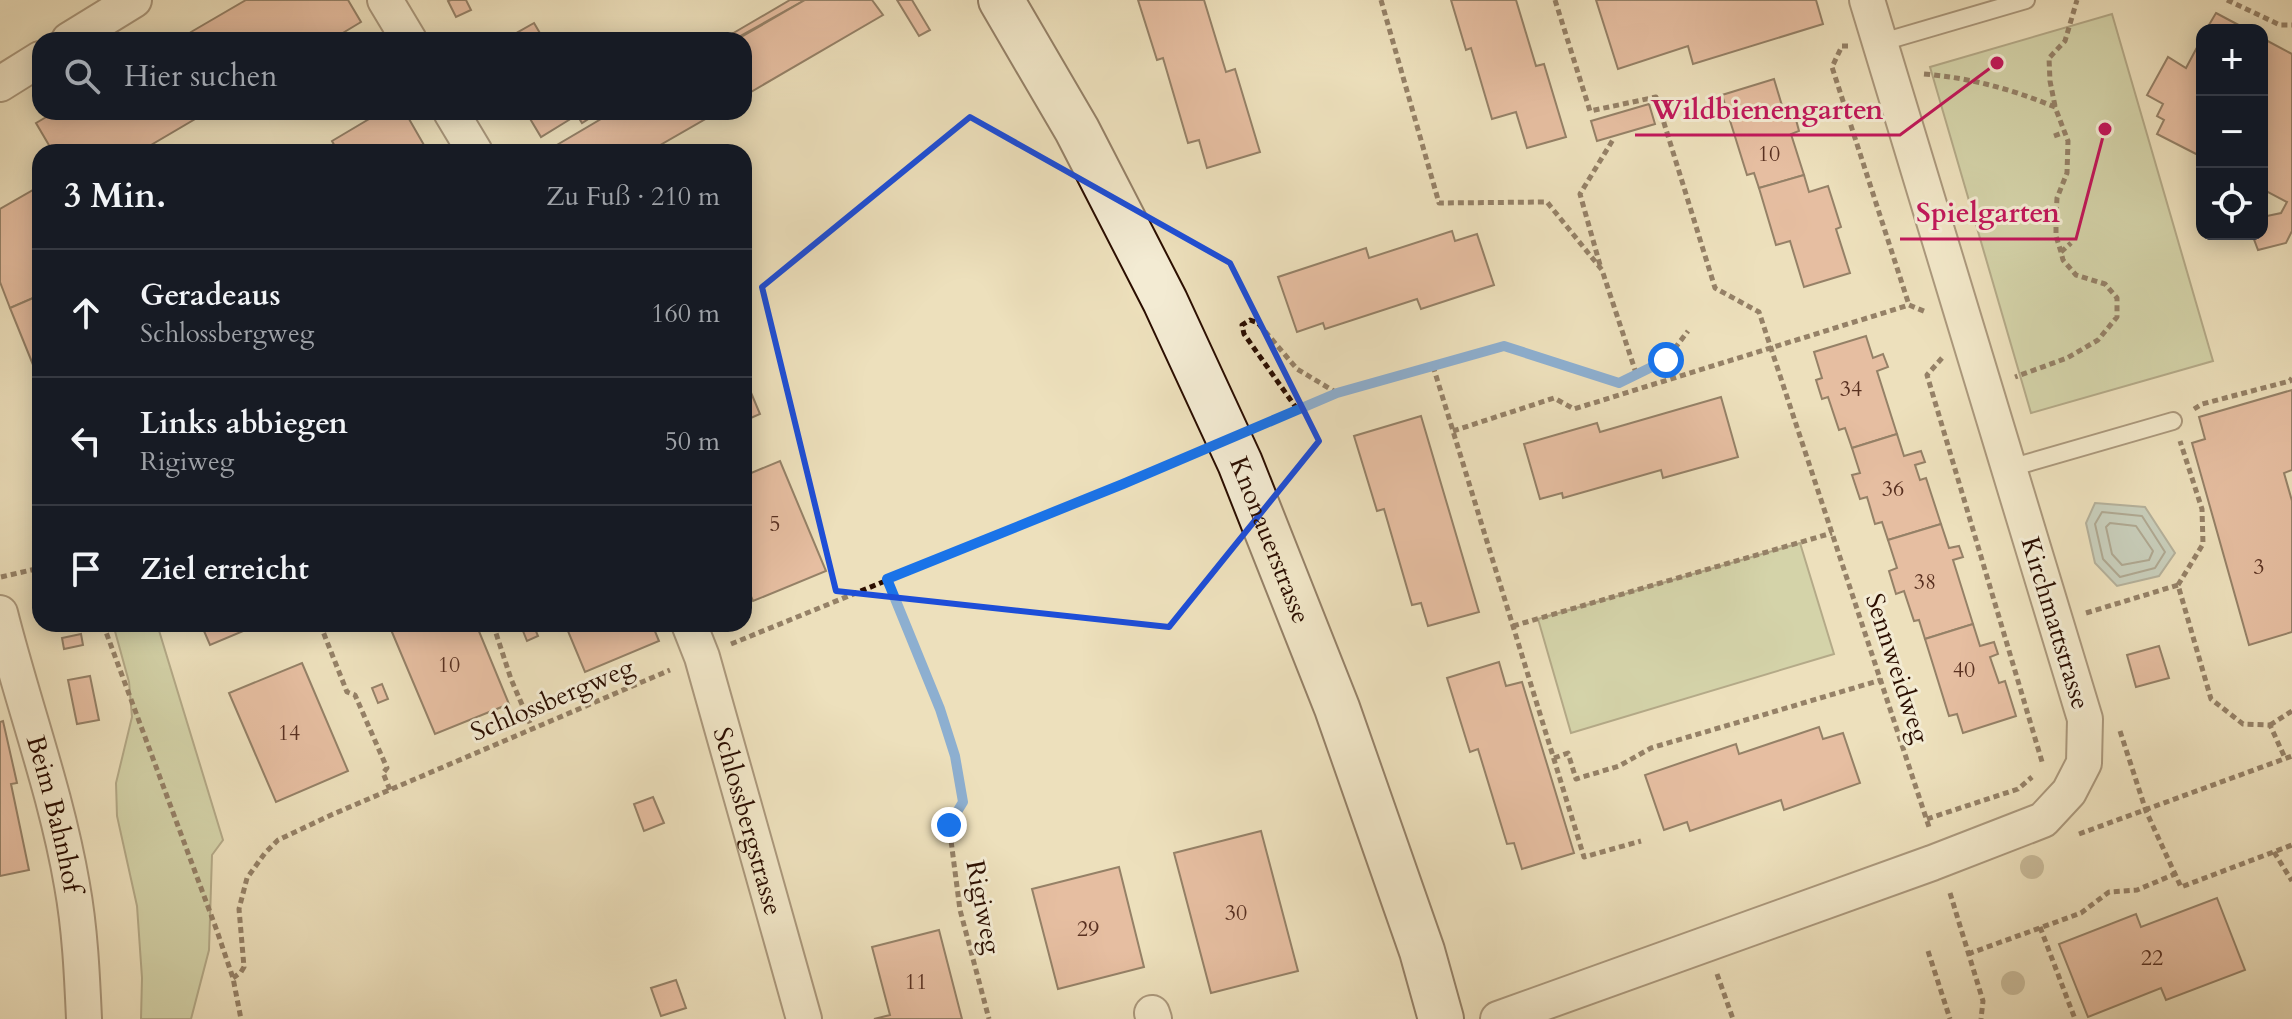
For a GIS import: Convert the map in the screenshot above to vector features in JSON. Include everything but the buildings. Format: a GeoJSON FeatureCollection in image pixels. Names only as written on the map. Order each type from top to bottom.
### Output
{"type":"FeatureCollection","features":[{"type":"Feature","properties":{"kind":"street"},"geometry":{"type":"LineString","coordinates":[[82,32],[134,0]]}},
{"type":"Feature","properties":{"kind":"street"},"geometry":{"type":"LineString","coordinates":[[385,0],[404,32]]}},
{"type":"Feature","properties":{"kind":"street","name":"Knonauerstrasse"},"geometry":{"type":"LineString","coordinates":[[1001,0],[1083,143],[1165,301],[1240,463],[1337,708],[1422,951],[1441,1019]]}},
{"type":"Feature","properties":{"kind":"street","name":"Kirchmattstrasse"},"geometry":{"type":"LineString","coordinates":[[1498,1019],[2043,820],[2069,792],[2084,763],[2085,719],[1867,0]]}},
{"type":"Feature","properties":{"kind":"street"},"geometry":{"type":"LineString","coordinates":[[0,84],[32,64]]}},
{"type":"Feature","properties":{"kind":"street"},"geometry":{"type":"LineString","coordinates":[[456,120],[470,144]]}},
{"type":"Feature","properties":{"kind":"street","name":"Beim Bahnhof"},"geometry":{"type":"LineString","coordinates":[[0,613],[44,762],[72,885],[84,1019]]}},
{"type":"Feature","properties":{"kind":"street","name":"Schlossbergstrasse"},"geometry":{"type":"LineString","coordinates":[[692,632],[702,657],[804,1019]]}},
{"type":"Feature","properties":{"kind":"lane"},"geometry":{"type":"LineString","coordinates":[[1884,58],[2026,0]]}},
{"type":"Feature","properties":{"kind":"lane"},"geometry":{"type":"LineString","coordinates":[[2010,468],[2173,421]]}},
{"type":"Feature","properties":{"kind":"path"},"geometry":{"type":"LineString","coordinates":[[1381,0],[1439,203],[1547,202],[1602,270]]}},
{"type":"Feature","properties":{"kind":"path","name":"Sennweidweg"},"geometry":{"type":"LineString","coordinates":[[1555,0],[1590,111],[1656,97],[1715,288],[1759,312],[1940,860],[1983,1001],[1981,1019]]}},
{"type":"Feature","properties":{"kind":"path"},"geometry":{"type":"LineString","coordinates":[[2014,389],[2011,378],[2067,358],[2098,340],[2117,317],[2117,298],[2105,284],[2076,275],[2063,260],[2056,236],[2057,198],[2067,173],[2068,141],[2055,107],[2049,58],[2065,41],[2077,0]]}},
{"type":"Feature","properties":{"kind":"path"},"geometry":{"type":"LineString","coordinates":[[2227,0],[2280,25],[2292,25]]}},
{"type":"Feature","properties":{"kind":"path"},"geometry":{"type":"LineString","coordinates":[[1909,305],[1832,67],[1842,46],[1946,76],[2015,90],[2055,107]]}},
{"type":"Feature","properties":{"kind":"path"},"geometry":{"type":"LineString","coordinates":[[2054,136],[2065,132]]}},
{"type":"Feature","properties":{"kind":"path"},"geometry":{"type":"LineString","coordinates":[[1614,138],[1580,194],[1636,373]]}},
{"type":"Feature","properties":{"kind":"path"},"geometry":{"type":"LineString","coordinates":[[2061,252],[2071,243]]}},
{"type":"Feature","properties":{"kind":"path"},"geometry":{"type":"LineString","coordinates":[[1453,431],[1554,398],[1574,409],[1909,305],[1966,330],[1927,375],[2044,767],[2018,789],[1927,819]]}},
{"type":"Feature","properties":{"kind":"path"},"geometry":{"type":"LineString","coordinates":[[1297,409],[1244,334],[1242,325],[1250,320],[1258,323],[1297,369],[1337,393]]}},
{"type":"Feature","properties":{"kind":"path","name":"Schlossbergweg"},"geometry":{"type":"LineString","coordinates":[[233,978],[244,967],[239,909],[247,878],[265,853],[278,840],[390,790],[887,579],[1337,393],[1504,346],[1619,383],[1666,360],[1688,331]]}},
{"type":"Feature","properties":{"kind":"path"},"geometry":{"type":"LineString","coordinates":[[1433,366],[1584,857],[1641,841]]}},
{"type":"Feature","properties":{"kind":"path"},"geometry":{"type":"LineString","coordinates":[[2055,622],[2178,585],[2203,544],[2202,509],[2173,421],[2202,404],[2292,378]]}},
{"type":"Feature","properties":{"kind":"path"},"geometry":{"type":"LineString","coordinates":[[1513,626],[1832,533]]}},
{"type":"Feature","properties":{"kind":"path"},"geometry":{"type":"LineString","coordinates":[[0,578],[32,570]]}},
{"type":"Feature","properties":{"kind":"path","name":"Rigiweg"},"geometry":{"type":"LineString","coordinates":[[887,579],[940,709],[955,756],[963,802],[949,825],[960,910],[989,1019]]}},
{"type":"Feature","properties":{"kind":"path"},"geometry":{"type":"LineString","coordinates":[[2178,585],[2211,699],[2243,724],[2270,725],[2292,711]]}},
{"type":"Feature","properties":{"kind":"path"},"geometry":{"type":"LineString","coordinates":[[106,632],[217,931],[233,978],[241,1019]]}},
{"type":"Feature","properties":{"kind":"path"},"geometry":{"type":"LineString","coordinates":[[323,632],[347,692],[355,695],[387,768],[383,773],[390,790]]}},
{"type":"Feature","properties":{"kind":"path"},"geometry":{"type":"LineString","coordinates":[[496,632],[532,728]]}},
{"type":"Feature","properties":{"kind":"path"},"geometry":{"type":"LineString","coordinates":[[1554,758],[1568,753],[1576,779],[1619,766],[1651,748],[1881,680]]}},
{"type":"Feature","properties":{"kind":"path"},"geometry":{"type":"LineString","coordinates":[[2117,720],[2146,811],[2181,887],[2292,845]]}},
{"type":"Feature","properties":{"kind":"path"},"geometry":{"type":"LineString","coordinates":[[2043,820],[2063,840],[2289,757],[2270,725]]}},
{"type":"Feature","properties":{"kind":"path"},"geometry":{"type":"LineString","coordinates":[[2274,852],[2292,881]]}},
{"type":"Feature","properties":{"kind":"path"},"geometry":{"type":"LineString","coordinates":[[1968,954],[2081,913],[2109,892],[2137,890],[2175,874]]}},
{"type":"Feature","properties":{"kind":"path"},"geometry":{"type":"LineString","coordinates":[[2040,927],[2075,1019]]}},
{"type":"Feature","properties":{"kind":"path"},"geometry":{"type":"LineString","coordinates":[[1706,943],[1733,1019]]}},
{"type":"Feature","properties":{"kind":"path"},"geometry":{"type":"LineString","coordinates":[[1928,951],[1950,1019]]}},
{"type":"Feature","properties":{"kind":"highlighted area"},"geometry":{"type":"Polygon","coordinates":[[[970,117],[1230,263],[1319,441],[1169,627],[836,591],[762,287],[970,117]]]}},
{"type":"Feature","properties":{"kind":"green space"},"geometry":{"type":"Polygon","coordinates":[[[2112,14],[2213,361],[2031,413],[1930,67],[2112,14]]]}},
{"type":"Feature","properties":{"kind":"green space"},"geometry":{"type":"Polygon","coordinates":[[[1800,543],[1834,654],[1571,733],[1538,619],[1800,543]]]}},
{"type":"Feature","properties":{"kind":"green space"},"geometry":{"type":"Polygon","coordinates":[[[115,632],[159,632],[223,840],[212,855],[209,950],[191,1019],[141,1019],[142,978],[137,906],[117,816],[116,783],[132,717],[129,682],[115,632]]]}},
{"type":"Feature","properties":{"kind":"water"},"geometry":{"type":"Polygon","coordinates":[[[2095,503],[2145,507],[2175,553],[2159,576],[2117,586],[2095,563],[2086,523],[2095,503]]]}},
{"type":"Feature","properties":{"kind":"place","name":"Wildbienengarten"},"geometry":{"type":"Point","coordinates":[1997,63]}},
{"type":"Feature","properties":{"kind":"place","name":"Spielgarten"},"geometry":{"type":"Point","coordinates":[2105,129]}},
{"type":"Feature","properties":{"kind":"route"},"geometry":{"type":"LineString","coordinates":[[949,825],[963,802],[955,756],[940,709],[887,579],[1337,393],[1504,346],[1619,383],[1666,360]]}}]}
